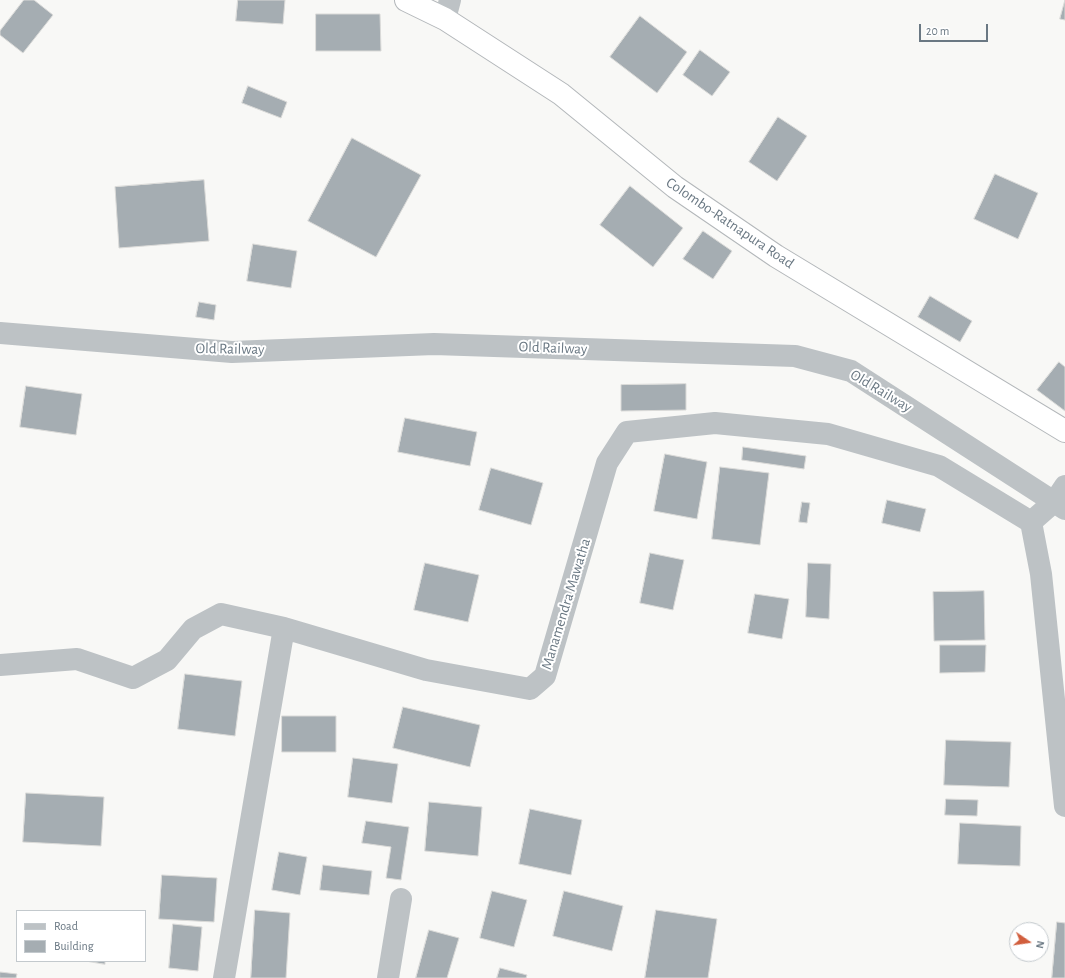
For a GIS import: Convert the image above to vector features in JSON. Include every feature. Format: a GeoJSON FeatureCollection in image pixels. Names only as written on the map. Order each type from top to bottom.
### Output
{"type":"FeatureCollection","features":[{"type":"Feature","properties":{"kind":"highway","name":"Colombo-Ratnapura Road"},"geometry":{"type":"LineString","coordinates":[[406,0],[447,9],[562,94],[675,187],[776,256],[1065,431]]}},
{"type":"Feature","properties":{"kind":"street","name":"Old Railway"},"geometry":{"type":"LineString","coordinates":[[0,333],[232,352],[434,344],[795,356],[850,371],[1062,499]]}},
{"type":"Feature","properties":{"kind":"street","name":"Manamendra Mawatha"},"geometry":{"type":"LineString","coordinates":[[0,665],[77,659],[133,678],[167,660],[193,629],[221,614],[284,628],[426,670],[530,688],[545,676],[607,463],[627,432],[715,423],[828,434],[939,466],[1031,522]]}},
{"type":"Feature","properties":{"kind":"street"},"geometry":{"type":"LineString","coordinates":[[1062,499],[1031,522],[1041,574],[1065,806]]}},
{"type":"Feature","properties":{"kind":"street"},"geometry":{"type":"LineString","coordinates":[[224,978],[284,628]]}},
{"type":"Feature","properties":{"kind":"street"},"geometry":{"type":"LineString","coordinates":[[388,978],[401,899]]}},
{"type":"Feature","properties":{"kind":"building"},"geometry":{"type":"Polygon","coordinates":[[[24,0],[34,0],[53,15],[23,53],[0,35],[0,31],[24,0]]]}},
{"type":"Feature","properties":{"kind":"building"},"geometry":{"type":"Polygon","coordinates":[[[238,0],[285,0],[283,24],[236,21],[238,0]]]}},
{"type":"Feature","properties":{"kind":"building"},"geometry":{"type":"Polygon","coordinates":[[[1065,0],[1065,20],[1060,19],[1065,0]]]}},
{"type":"Feature","properties":{"kind":"building"},"geometry":{"type":"Polygon","coordinates":[[[316,14],[380,14],[381,51],[316,51],[316,14]]]}},
{"type":"Feature","properties":{"kind":"building"},"geometry":{"type":"Polygon","coordinates":[[[640,16],[687,52],[657,93],[610,57],[640,16]]]}},
{"type":"Feature","properties":{"kind":"building"},"geometry":{"type":"Polygon","coordinates":[[[700,50],[730,72],[712,96],[683,75],[700,50]]]}},
{"type":"Feature","properties":{"kind":"building"},"geometry":{"type":"Polygon","coordinates":[[[248,86],[287,102],[281,118],[242,103],[248,86]]]}},
{"type":"Feature","properties":{"kind":"building"},"geometry":{"type":"Polygon","coordinates":[[[778,117],[807,136],[777,181],[749,162],[778,117]]]}},
{"type":"Feature","properties":{"kind":"building"},"geometry":{"type":"Polygon","coordinates":[[[352,138],[421,175],[376,257],[308,221],[352,138]]]}},
{"type":"Feature","properties":{"kind":"building"},"geometry":{"type":"Polygon","coordinates":[[[995,174],[1038,193],[1018,239],[974,219],[995,174]]]}},
{"type":"Feature","properties":{"kind":"building"},"geometry":{"type":"Polygon","coordinates":[[[204,180],[209,241],[119,248],[115,187],[204,180]]]}},
{"type":"Feature","properties":{"kind":"building"},"geometry":{"type":"Polygon","coordinates":[[[630,186],[683,228],[653,267],[600,225],[630,186]]]}},
{"type":"Feature","properties":{"kind":"building"},"geometry":{"type":"Polygon","coordinates":[[[703,231],[732,251],[713,279],[683,259],[703,231]]]}},
{"type":"Feature","properties":{"kind":"building"},"geometry":{"type":"Polygon","coordinates":[[[253,244],[297,251],[291,288],[247,281],[253,244]]]}},
{"type":"Feature","properties":{"kind":"building"},"geometry":{"type":"Polygon","coordinates":[[[930,296],[972,321],[960,342],[918,317],[930,296]]]}},
{"type":"Feature","properties":{"kind":"building"},"geometry":{"type":"Polygon","coordinates":[[[199,302],[216,305],[214,320],[196,317],[199,302]]]}},
{"type":"Feature","properties":{"kind":"building"},"geometry":{"type":"Polygon","coordinates":[[[1059,362],[1065,367],[1065,411],[1037,390],[1059,362]]]}},
{"type":"Feature","properties":{"kind":"building"},"geometry":{"type":"Polygon","coordinates":[[[686,384],[686,410],[621,411],[621,385],[686,384]]]}},
{"type":"Feature","properties":{"kind":"building"},"geometry":{"type":"Polygon","coordinates":[[[26,386],[82,394],[76,435],[20,427],[26,386]]]}},
{"type":"Feature","properties":{"kind":"building"},"geometry":{"type":"Polygon","coordinates":[[[405,418],[477,432],[470,466],[398,452],[405,418]]]}},
{"type":"Feature","properties":{"kind":"building"},"geometry":{"type":"Polygon","coordinates":[[[743,447],[806,456],[804,469],[742,460],[743,447]]]}},
{"type":"Feature","properties":{"kind":"building"},"geometry":{"type":"Polygon","coordinates":[[[665,454],[707,462],[697,519],[654,511],[665,454]]]}},
{"type":"Feature","properties":{"kind":"building"},"geometry":{"type":"Polygon","coordinates":[[[720,467],[769,473],[760,545],[712,539],[720,467]]]}},
{"type":"Feature","properties":{"kind":"building"},"geometry":{"type":"Polygon","coordinates":[[[491,468],[543,483],[531,525],[479,510],[491,468]]]}},
{"type":"Feature","properties":{"kind":"building"},"geometry":{"type":"Polygon","coordinates":[[[887,500],[926,509],[920,532],[882,523],[887,500]]]}},
{"type":"Feature","properties":{"kind":"building"},"geometry":{"type":"Polygon","coordinates":[[[802,502],[810,503],[807,523],[799,522],[802,502]]]}},
{"type":"Feature","properties":{"kind":"building"},"geometry":{"type":"Polygon","coordinates":[[[650,553],[684,560],[673,610],[640,603],[650,553]]]}},
{"type":"Feature","properties":{"kind":"building"},"geometry":{"type":"Polygon","coordinates":[[[425,563],[479,575],[468,622],[414,610],[425,563]]]}},
{"type":"Feature","properties":{"kind":"building"},"geometry":{"type":"Polygon","coordinates":[[[808,563],[831,564],[829,619],[806,617],[808,563]]]}},
{"type":"Feature","properties":{"kind":"building"},"geometry":{"type":"Polygon","coordinates":[[[984,591],[985,640],[934,641],[933,592],[984,591]]]}},
{"type":"Feature","properties":{"kind":"building"},"geometry":{"type":"Polygon","coordinates":[[[755,594],[789,599],[782,639],[748,633],[755,594]]]}},
{"type":"Feature","properties":{"kind":"building"},"geometry":{"type":"Polygon","coordinates":[[[940,645],[986,645],[985,672],[940,673],[940,645]]]}},
{"type":"Feature","properties":{"kind":"building"},"geometry":{"type":"Polygon","coordinates":[[[185,674],[242,681],[235,736],[178,729],[185,674]]]}},
{"type":"Feature","properties":{"kind":"building"},"geometry":{"type":"Polygon","coordinates":[[[403,707],[480,725],[470,767],[393,748],[403,707]]]}},
{"type":"Feature","properties":{"kind":"building"},"geometry":{"type":"Polygon","coordinates":[[[282,716],[336,716],[336,752],[282,752],[282,716]]]}},
{"type":"Feature","properties":{"kind":"building"},"geometry":{"type":"Polygon","coordinates":[[[946,740],[1011,742],[1009,787],[944,785],[946,740]]]}},
{"type":"Feature","properties":{"kind":"building"},"geometry":{"type":"Polygon","coordinates":[[[353,758],[398,764],[392,803],[348,797],[353,758]]]}},
{"type":"Feature","properties":{"kind":"building"},"geometry":{"type":"Polygon","coordinates":[[[26,793],[104,797],[101,846],[23,842],[26,793]]]}},
{"type":"Feature","properties":{"kind":"building"},"geometry":{"type":"Polygon","coordinates":[[[946,799],[978,800],[977,816],[945,815],[946,799]]]}},
{"type":"Feature","properties":{"kind":"building"},"geometry":{"type":"Polygon","coordinates":[[[429,802],[482,807],[478,856],[425,851],[429,802]]]}},
{"type":"Feature","properties":{"kind":"building"},"geometry":{"type":"Polygon","coordinates":[[[530,809],[582,820],[571,875],[519,864],[530,809]]]}},
{"type":"Feature","properties":{"kind":"building"},"geometry":{"type":"Polygon","coordinates":[[[366,821],[409,827],[401,880],[386,878],[391,847],[362,843],[366,821]]]}},
{"type":"Feature","properties":{"kind":"building"},"geometry":{"type":"Polygon","coordinates":[[[960,823],[1021,826],[1020,866],[958,864],[960,823]]]}},
{"type":"Feature","properties":{"kind":"building"},"geometry":{"type":"Polygon","coordinates":[[[279,852],[307,857],[300,895],[272,890],[279,852]]]}},
{"type":"Feature","properties":{"kind":"building"},"geometry":{"type":"Polygon","coordinates":[[[323,865],[372,871],[369,895],[320,890],[323,865]]]}},
{"type":"Feature","properties":{"kind":"building"},"geometry":{"type":"Polygon","coordinates":[[[162,875],[217,878],[214,922],[159,919],[162,875]]]}},
{"type":"Feature","properties":{"kind":"building"},"geometry":{"type":"Polygon","coordinates":[[[492,891],[527,900],[514,947],[480,938],[492,891]]]}},
{"type":"Feature","properties":{"kind":"building"},"geometry":{"type":"Polygon","coordinates":[[[564,891],[623,906],[612,951],[553,936],[564,891]]]}},
{"type":"Feature","properties":{"kind":"building"},"geometry":{"type":"Polygon","coordinates":[[[255,910],[290,913],[286,978],[251,978],[255,910]]]}},
{"type":"Feature","properties":{"kind":"building"},"geometry":{"type":"Polygon","coordinates":[[[656,910],[717,919],[708,978],[645,978],[656,910]]]}},
{"type":"Feature","properties":{"kind":"building"},"geometry":{"type":"Polygon","coordinates":[[[1057,922],[1065,923],[1065,978],[1052,978],[1057,922]]]}},
{"type":"Feature","properties":{"kind":"building"},"geometry":{"type":"Polygon","coordinates":[[[173,924],[202,927],[198,971],[169,968],[173,924]]]}},
{"type":"Feature","properties":{"kind":"building"},"geometry":{"type":"Polygon","coordinates":[[[429,930],[459,938],[447,978],[416,978],[429,930]]]}},
{"type":"Feature","properties":{"kind":"building"},"geometry":{"type":"Polygon","coordinates":[[[92,962],[105,962],[105,964],[92,962]]]}},
{"type":"Feature","properties":{"kind":"building"},"geometry":{"type":"Polygon","coordinates":[[[500,968],[527,975],[526,978],[497,978],[500,968]]]}},
{"type":"Feature","properties":{"kind":"building"},"geometry":{"type":"Polygon","coordinates":[[[0,972],[17,974],[16,978],[0,978],[0,972]]]}}]}
